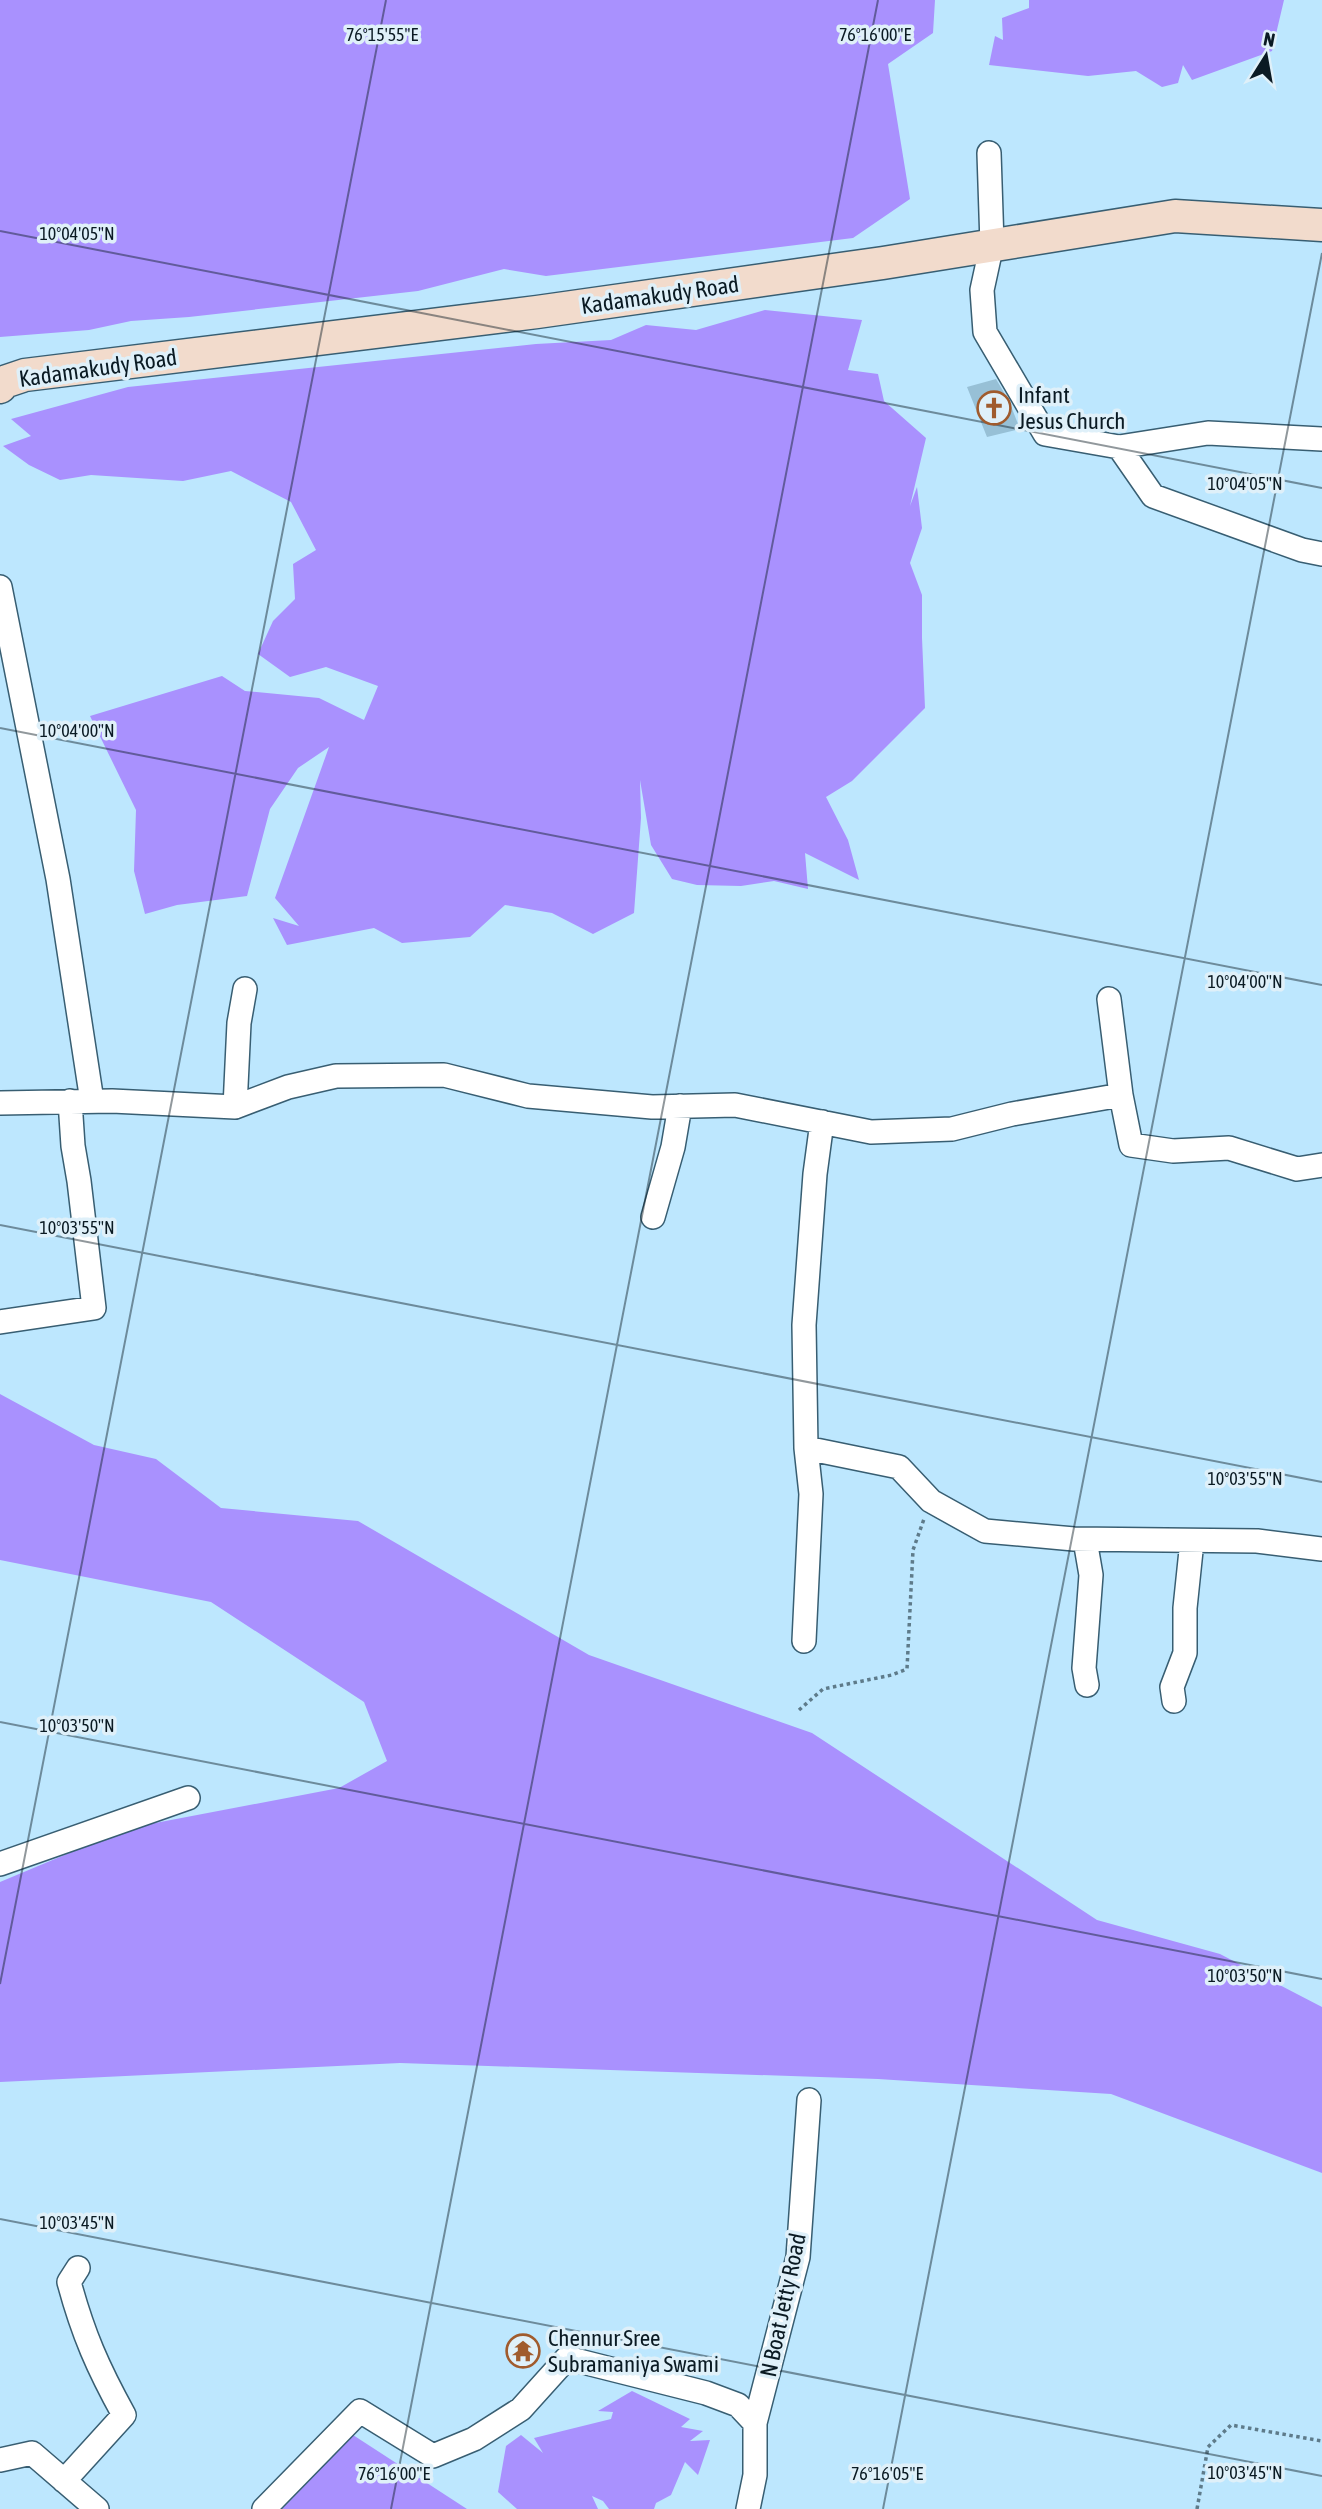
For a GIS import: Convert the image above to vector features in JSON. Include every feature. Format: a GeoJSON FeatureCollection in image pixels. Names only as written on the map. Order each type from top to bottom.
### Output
{"type":"FeatureCollection","features":[{"type":"Feature","properties":{"kind":"street"},"geometry":{"type":"LineString","coordinates":[[989,153],[992,244],[982,290],[985,332],[1045,434],[1119,447],[1208,433],[1322,439]]}},
{"type":"Feature","properties":{"kind":"street","name":"Kadamakudy Road"},"geometry":{"type":"LineString","coordinates":[[0,387],[4,382],[25,375],[537,312],[869,265],[1175,216],[1322,225]]}},
{"type":"Feature","properties":{"kind":"street"},"geometry":{"type":"LineString","coordinates":[[1119,447],[1153,496],[1302,550],[1322,554]]}},
{"type":"Feature","properties":{"kind":"street"},"geometry":{"type":"LineString","coordinates":[[0,587],[58,879],[81,1101],[73,1146],[94,1308],[0,1322]]}},
{"type":"Feature","properties":{"kind":"street"},"geometry":{"type":"LineString","coordinates":[[236,1107],[239,1023],[245,989]]}},
{"type":"Feature","properties":{"kind":"street"},"geometry":{"type":"LineString","coordinates":[[1109,999],[1121,1095],[1131,1144],[1174,1151],[1228,1148],[1297,1169],[1322,1165]]}},
{"type":"Feature","properties":{"kind":"street"},"geometry":{"type":"LineString","coordinates":[[0,1103],[81,1101],[236,1107],[288,1087],[336,1076],[444,1075],[528,1096],[652,1107],[735,1105],[871,1132],[952,1129],[1012,1114],[1121,1095]]}},
{"type":"Feature","properties":{"kind":"street"},"geometry":{"type":"LineString","coordinates":[[653,1217],[673,1147],[680,1106]]}},
{"type":"Feature","properties":{"kind":"street"},"geometry":{"type":"LineString","coordinates":[[804,1641],[811,1494],[806,1448],[804,1325],[814,1174],[822,1122]]}},
{"type":"Feature","properties":{"kind":"street"},"geometry":{"type":"LineString","coordinates":[[806,1448],[899,1467],[930,1501],[985,1531],[1085,1540],[1257,1541],[1322,1549]]}},
{"type":"Feature","properties":{"kind":"street"},"geometry":{"type":"LineString","coordinates":[[1085,1540],[1091,1575],[1084,1668],[1087,1685]]}},
{"type":"Feature","properties":{"kind":"street"},"geometry":{"type":"LineString","coordinates":[[1174,1701],[1172,1687],[1185,1653],[1185,1608],[1192,1541]]}},
{"type":"Feature","properties":{"kind":"street"},"geometry":{"type":"LineString","coordinates":[[0,1864],[188,1798]]}},
{"type":"Feature","properties":{"kind":"street","name":"N Boat Jetty Road"},"geometry":{"type":"LineString","coordinates":[[748,2509],[755,2474],[755,2423],[798,2257],[809,2099]]}},
{"type":"Feature","properties":{"kind":"street"},"geometry":{"type":"LineString","coordinates":[[64,2481],[124,2415],[98,2368],[79,2321],[69,2282],[78,2268]]}},
{"type":"Feature","properties":{"kind":"street"},"geometry":{"type":"LineString","coordinates":[[264,2509],[360,2411],[433,2456],[474,2439],[521,2409],[567,2358],[706,2393],[738,2405],[755,2423]]}},
{"type":"Feature","properties":{"kind":"street"},"geometry":{"type":"LineString","coordinates":[[0,2460],[32,2453],[97,2509]]}},
{"type":"Feature","properties":{"kind":"path"},"geometry":{"type":"LineString","coordinates":[[799,1710],[823,1689],[892,1675],[907,1669],[914,1550],[930,1501]]}},
{"type":"Feature","properties":{"kind":"path"},"geometry":{"type":"LineString","coordinates":[[1197,2509],[1208,2447],[1231,2426],[1322,2441]]}},
{"type":"Feature","properties":{"kind":"shaded area"},"geometry":{"type":"Polygon","coordinates":[[[0,0],[935,0],[933,33],[888,64],[910,199],[853,238],[546,276],[504,269],[418,291],[131,321],[89,330],[0,337],[0,0]]]}},
{"type":"Feature","properties":{"kind":"shaded area"},"geometry":{"type":"Polygon","coordinates":[[[1029,0],[1284,0],[1272,51],[1192,80],[1183,65],[1178,83],[1162,87],[1136,71],[1088,76],[989,65],[995,36],[1003,40],[1002,18],[1029,8],[1029,0]]]}},
{"type":"Feature","properties":{"kind":"shaded area"},"geometry":{"type":"Polygon","coordinates":[[[765,310],[862,320],[848,370],[878,374],[884,401],[926,438],[910,506],[917,487],[922,528],[910,563],[922,595],[925,708],[852,781],[826,797],[848,840],[859,880],[805,853],[808,889],[774,881],[741,886],[697,885],[672,879],[651,845],[640,780],[641,818],[634,913],[593,934],[552,913],[505,905],[470,937],[402,943],[374,928],[287,945],[273,918],[299,926],[275,898],[329,747],[298,768],[270,809],[247,896],[177,905],[145,914],[134,871],[136,810],[90,716],[222,676],[245,691],[319,698],[364,720],[378,686],[326,667],[290,677],[258,654],[273,621],[295,599],[293,564],[316,550],[291,502],[231,471],[183,481],[91,475],[60,480],[29,465],[3,446],[31,436],[11,419],[128,387],[536,344],[611,340],[646,325],[696,330],[765,310]]]}},
{"type":"Feature","properties":{"kind":"shaded area"},"geometry":{"type":"Polygon","coordinates":[[[0,1394],[94,1445],[156,1459],[221,1508],[358,1521],[589,1655],[812,1733],[1097,1920],[1220,1954],[1322,2007],[1322,2173],[1111,2094],[878,2079],[400,2063],[0,2082],[0,1882],[129,1828],[339,1788],[387,1761],[364,1702],[211,1602],[0,1560],[0,1394]]]}},
{"type":"Feature","properties":{"kind":"shaded area"},"geometry":{"type":"Polygon","coordinates":[[[632,2391],[690,2419],[681,2427],[703,2431],[690,2441],[710,2440],[698,2475],[685,2462],[671,2495],[656,2503],[654,2509],[609,2509],[603,2501],[592,2496],[598,2509],[517,2509],[498,2492],[506,2446],[521,2435],[543,2453],[534,2438],[611,2419],[613,2412],[598,2411],[632,2391]]]}},
{"type":"Feature","properties":{"kind":"shaded area"},"geometry":{"type":"Polygon","coordinates":[[[353,2435],[467,2509],[282,2509],[353,2435]]]}},
{"type":"Feature","properties":{"kind":"building","name":"Infant Jesus Church"},"geometry":{"type":"Polygon","coordinates":[[[996,379],[1009,401],[1020,429],[987,437],[967,387],[996,379]]]}},
{"type":"Feature","properties":{"kind":"place","name":"Infant Jesus Church"},"geometry":{"type":"Point","coordinates":[994,408]}},
{"type":"Feature","properties":{"kind":"place","name":"Chennur Sree Subramaniya Swami"},"geometry":{"type":"Point","coordinates":[523,2351]}}]}
